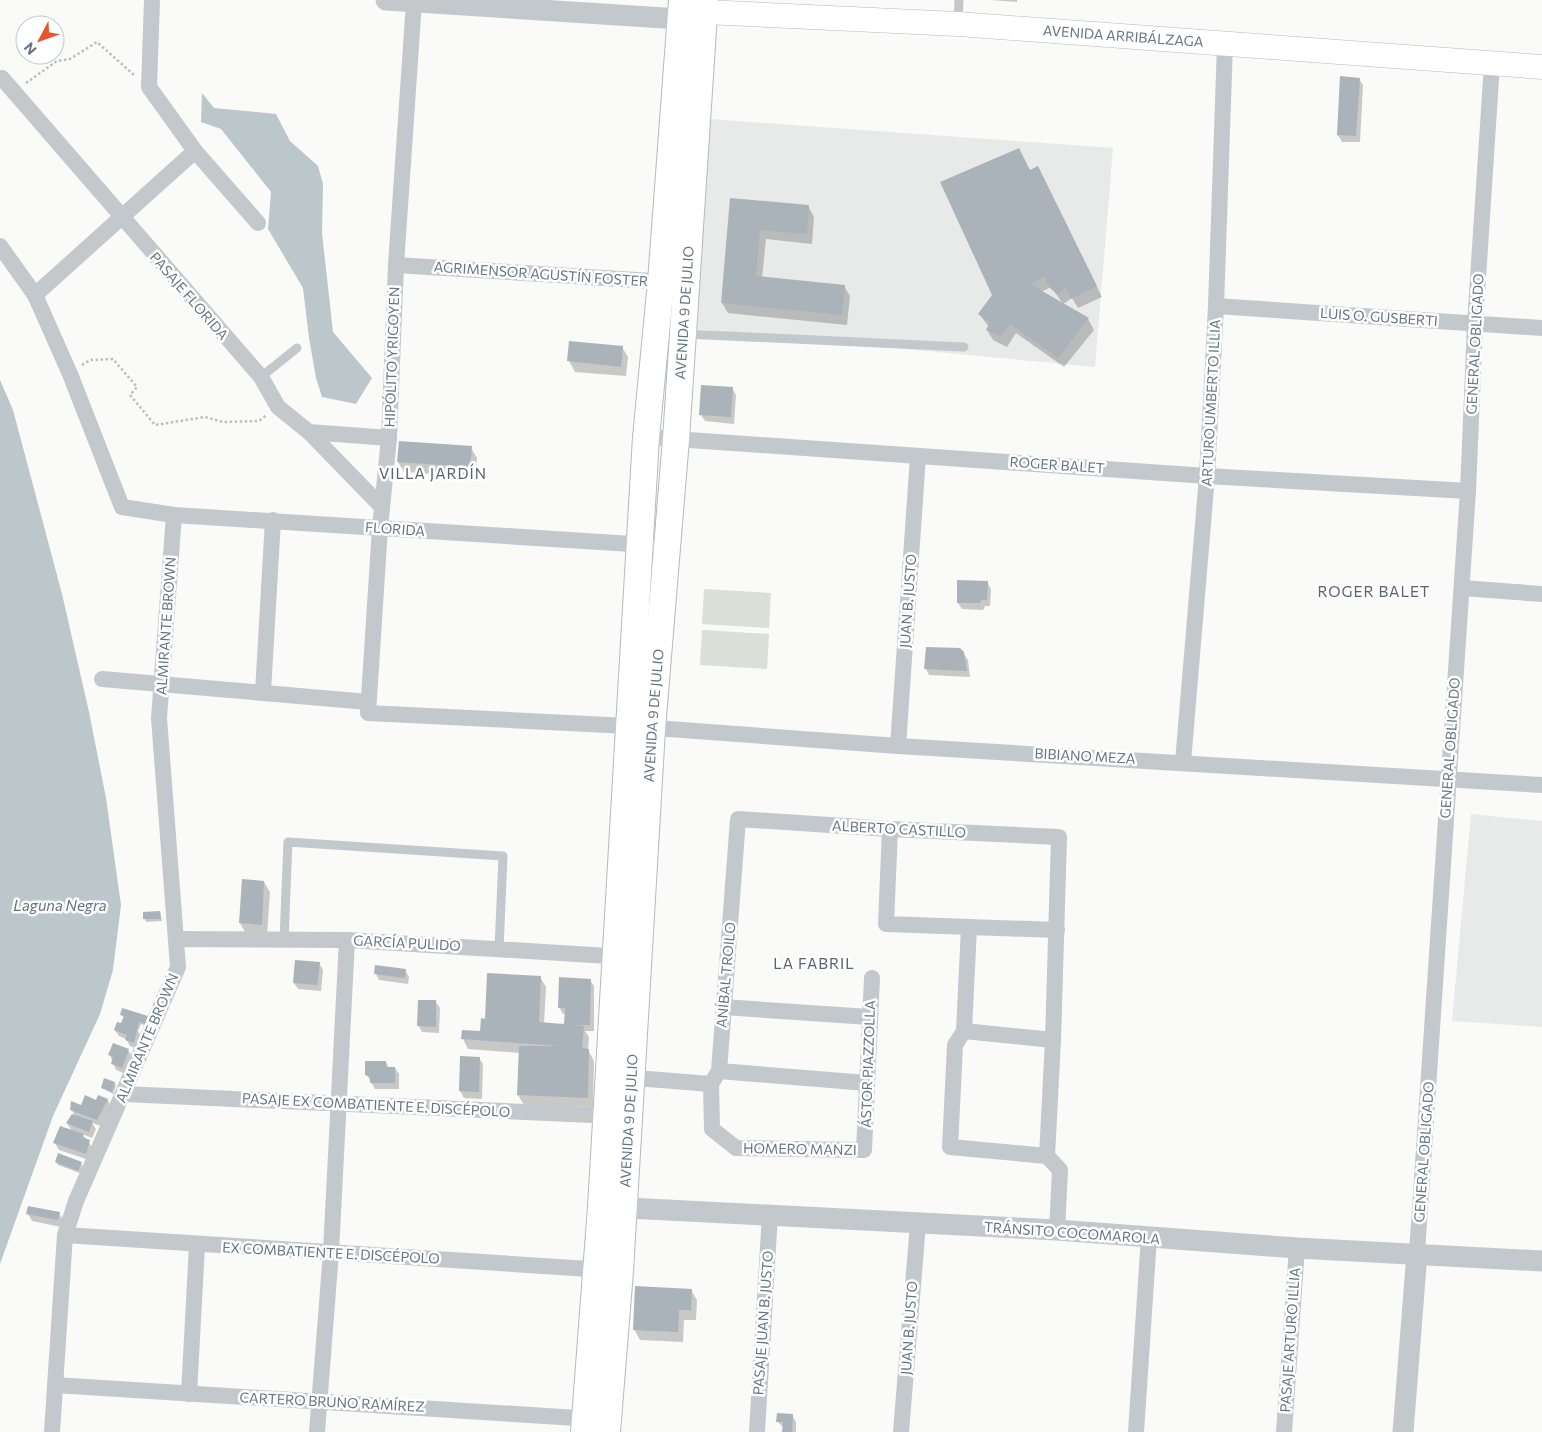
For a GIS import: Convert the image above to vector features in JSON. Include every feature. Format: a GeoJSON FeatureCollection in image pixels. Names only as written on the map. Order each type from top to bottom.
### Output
{"type":"FeatureCollection","features":[{"type":"Feature","properties":{"kind":"main road","name":"AVENIDA ARRIBÁLZAGA"},"geometry":{"type":"LineString","coordinates":[[693,8],[958,24],[1542,68]]}},
{"type":"Feature","properties":{"kind":"main road","name":"AVENIDA 9 DE JULIO"},"geometry":{"type":"LineString","coordinates":[[596,1425],[612,1207],[640,727],[640,544],[646,438],[673,282],[693,8]]}},
{"type":"Feature","properties":{"kind":"main road","name":"AVENIDA 9 DE JULIO"},"geometry":{"type":"LineString","coordinates":[[640,727],[668,545],[676,439],[682,334],[673,282]]}},
{"type":"Feature","properties":{"kind":"street"},"geometry":{"type":"LineString","coordinates":[[152,0],[149,87],[195,151],[258,223]]}},
{"type":"Feature","properties":{"kind":"street"},"geometry":{"type":"LineString","coordinates":[[386,0],[693,8]]}},
{"type":"Feature","properties":{"kind":"street","name":"HIPÓLITO YRIGOYEN"},"geometry":{"type":"LineString","coordinates":[[368,707],[380,528],[389,438],[396,265],[414,2]]}},
{"type":"Feature","properties":{"kind":"street","name":"ARTURO UMBERTO ILLIA"},"geometry":{"type":"LineString","coordinates":[[1183,762],[1207,476],[1216,306],[1225,44]]}},
{"type":"Feature","properties":{"kind":"street","name":"GENERAL OBLIGADO"},"geometry":{"type":"LineString","coordinates":[[1403,1432],[1462,588],[1475,324],[1492,64]]}},
{"type":"Feature","properties":{"kind":"street","name":"PASAJE FLORIDA"},"geometry":{"type":"LineString","coordinates":[[2,78],[261,378],[278,407],[309,432],[382,507]]}},
{"type":"Feature","properties":{"kind":"street"},"geometry":{"type":"LineString","coordinates":[[35,295],[195,151]]}},
{"type":"Feature","properties":{"kind":"street"},"geometry":{"type":"LineString","coordinates":[[0,246],[35,295],[70,374]]}},
{"type":"Feature","properties":{"kind":"street","name":"AGRIMENSOR AGUSTÍN FOSTER"},"geometry":{"type":"LineString","coordinates":[[396,265],[673,282]]}},
{"type":"Feature","properties":{"kind":"street","name":"LUIS O. GUSBERTI"},"geometry":{"type":"LineString","coordinates":[[1216,306],[1542,328]]}},
{"type":"Feature","properties":{"kind":"street","name":"FLORIDA"},"geometry":{"type":"LineString","coordinates":[[70,374],[122,506],[174,515],[668,545]]}},
{"type":"Feature","properties":{"kind":"street"},"geometry":{"type":"LineString","coordinates":[[309,432],[389,438]]}},
{"type":"Feature","properties":{"kind":"street","name":"ROGER BALET"},"geometry":{"type":"LineString","coordinates":[[646,438],[1207,476],[1468,491]]}},
{"type":"Feature","properties":{"kind":"street","name":"JUAN B. JUSTO"},"geometry":{"type":"LineString","coordinates":[[898,746],[918,456]]}},
{"type":"Feature","properties":{"kind":"street","name":"ALMIRANTE BROWN"},"geometry":{"type":"LineString","coordinates":[[52,1432],[65,1235],[76,1201],[178,967],[159,718],[174,515]]}},
{"type":"Feature","properties":{"kind":"street"},"geometry":{"type":"LineString","coordinates":[[263,692],[273,520]]}},
{"type":"Feature","properties":{"kind":"street"},"geometry":{"type":"LineString","coordinates":[[1462,588],[1542,594]]}},
{"type":"Feature","properties":{"kind":"street","name":"BIBIANO MEZA"},"geometry":{"type":"LineString","coordinates":[[102,679],[263,692],[368,707],[898,746],[1542,785]]}},
{"type":"Feature","properties":{"kind":"street","name":"ALBERTO CASTILLO"},"geometry":{"type":"LineString","coordinates":[[738,819],[890,829],[1059,836],[1057,930]]}},
{"type":"Feature","properties":{"kind":"street","name":"ANÍBAL TROILO"},"geometry":{"type":"LineString","coordinates":[[712,1129],[738,819]]}},
{"type":"Feature","properties":{"kind":"street"},"geometry":{"type":"LineString","coordinates":[[890,829],[886,924],[1057,930],[1047,1156]]}},
{"type":"Feature","properties":{"kind":"street"},"geometry":{"type":"LineString","coordinates":[[969,927],[964,1031],[956,1045],[950,1147],[1047,1156],[1060,1170],[1056,1230]]}},
{"type":"Feature","properties":{"kind":"street","name":"GARCÍA PULIDO"},"geometry":{"type":"LineString","coordinates":[[177,939],[347,940],[626,957]]}},
{"type":"Feature","properties":{"kind":"street"},"geometry":{"type":"LineString","coordinates":[[318,1432],[339,1103],[347,940]]}},
{"type":"Feature","properties":{"kind":"street","name":"ÁSTOR PIAZZOLLA"},"geometry":{"type":"LineString","coordinates":[[864,1150],[872,978]]}},
{"type":"Feature","properties":{"kind":"street"},"geometry":{"type":"LineString","coordinates":[[723,1007],[870,1017]]}},
{"type":"Feature","properties":{"kind":"street"},"geometry":{"type":"LineString","coordinates":[[964,1031],[1053,1040]]}},
{"type":"Feature","properties":{"kind":"street"},"geometry":{"type":"LineString","coordinates":[[619,1077],[867,1083]]}},
{"type":"Feature","properties":{"kind":"street","name":"PASAJE EX COMBATIENTE E. DISCÉPOLO"},"geometry":{"type":"LineString","coordinates":[[124,1094],[617,1116]]}},
{"type":"Feature","properties":{"kind":"street","name":"HOMERO MANZI"},"geometry":{"type":"LineString","coordinates":[[712,1129],[736,1148],[864,1150]]}},
{"type":"Feature","properties":{"kind":"street","name":"TRÁNSITO COCOMAROLA"},"geometry":{"type":"LineString","coordinates":[[612,1207],[1056,1230],[1297,1248],[1542,1261]]}},
{"type":"Feature","properties":{"kind":"street","name":"PASAJE JUAN B. JUSTO"},"geometry":{"type":"LineString","coordinates":[[756,1432],[770,1214]]}},
{"type":"Feature","properties":{"kind":"street","name":"JUAN B. JUSTO"},"geometry":{"type":"LineString","coordinates":[[901,1432],[918,1224]]}},
{"type":"Feature","properties":{"kind":"street","name":"EX COMBATIENTE E. DISCÉPOLO"},"geometry":{"type":"LineString","coordinates":[[65,1235],[608,1270]]}},
{"type":"Feature","properties":{"kind":"street"},"geometry":{"type":"LineString","coordinates":[[1136,1432],[1149,1237]]}},
{"type":"Feature","properties":{"kind":"street"},"geometry":{"type":"LineString","coordinates":[[189,1394],[197,1245]]}},
{"type":"Feature","properties":{"kind":"street","name":"PASAJE ARTURO ILLIA"},"geometry":{"type":"LineString","coordinates":[[1284,1432],[1297,1248]]}},
{"type":"Feature","properties":{"kind":"street","name":"CARTERO BRUNO RAMÍREZ"},"geometry":{"type":"LineString","coordinates":[[56,1385],[319,1401],[596,1425]]}},
{"type":"Feature","properties":{"kind":"lane"},"geometry":{"type":"LineString","coordinates":[[958,24],[959,0]]}},
{"type":"Feature","properties":{"kind":"lane"},"geometry":{"type":"LineString","coordinates":[[682,334],[964,348]]}},
{"type":"Feature","properties":{"kind":"lane"},"geometry":{"type":"LineString","coordinates":[[261,378],[297,348]]}},
{"type":"Feature","properties":{"kind":"lane"},"geometry":{"type":"LineString","coordinates":[[284,940],[288,842],[503,856],[499,949]]}},
{"type":"Feature","properties":{"kind":"path"},"geometry":{"type":"LineString","coordinates":[[15,91],[58,61],[70,59],[97,42],[149,87]]}},
{"type":"Feature","properties":{"kind":"path"},"geometry":{"type":"LineString","coordinates":[[70,374],[90,360],[114,359],[137,388],[130,394],[155,425],[186,418],[205,417],[223,422],[259,421],[278,407]]}},
{"type":"Feature","properties":{"kind":"shaded area"},"geometry":{"type":"Polygon","coordinates":[[[710,119],[1113,148],[1095,367],[695,329],[710,119]]]}},
{"type":"Feature","properties":{"kind":"shaded area"},"geometry":{"type":"Polygon","coordinates":[[[704,589],[771,593],[769,628],[702,624],[704,589]]]}},
{"type":"Feature","properties":{"kind":"shaded area"},"geometry":{"type":"Polygon","coordinates":[[[702,630],[769,634],[767,669],[700,665],[702,630]]]}},
{"type":"Feature","properties":{"kind":"shaded area"},"geometry":{"type":"Polygon","coordinates":[[[1471,814],[1542,821],[1542,1027],[1452,1021],[1471,814]]]}},
{"type":"Feature","properties":{"kind":"water"},"geometry":{"type":"Polygon","coordinates":[[[202,93],[214,108],[276,114],[290,141],[318,166],[323,184],[322,233],[333,332],[372,378],[356,404],[322,397],[316,378],[309,338],[303,288],[268,229],[271,192],[221,129],[201,122],[202,93]]]}},
{"type":"Feature","properties":{"kind":"water","name":"Laguna Negra"},"geometry":{"type":"Polygon","coordinates":[[[0,380],[13,410],[62,594],[89,712],[106,798],[121,905],[113,970],[100,1014],[53,1116],[0,1264],[0,380]]]}},
{"type":"Feature","properties":{"kind":"building"},"geometry":{"type":"Polygon","coordinates":[[[1340,76],[1360,78],[1356,136],[1337,135],[1340,76]]]}},
{"type":"Feature","properties":{"kind":"building"},"geometry":{"type":"Polygon","coordinates":[[[1019,148],[1030,170],[1038,166],[1097,286],[1071,299],[1066,288],[1057,294],[1050,288],[1044,277],[1030,284],[1089,318],[1058,358],[1010,324],[1001,337],[986,330],[990,322],[978,314],[992,295],[940,182],[1019,148]]]}},
{"type":"Feature","properties":{"kind":"building"},"geometry":{"type":"Polygon","coordinates":[[[730,198],[809,205],[807,234],[760,230],[756,276],[845,285],[842,315],[721,303],[730,198]]]}},
{"type":"Feature","properties":{"kind":"building"},"geometry":{"type":"Polygon","coordinates":[[[569,341],[623,346],[621,367],[567,361],[569,341]]]}},
{"type":"Feature","properties":{"kind":"building"},"geometry":{"type":"Polygon","coordinates":[[[701,385],[733,387],[731,417],[699,415],[701,385]]]}},
{"type":"Feature","properties":{"kind":"building"},"geometry":{"type":"Polygon","coordinates":[[[399,441],[472,446],[470,467],[397,462],[399,441]]]}},
{"type":"Feature","properties":{"kind":"building"},"geometry":{"type":"Polygon","coordinates":[[[957,580],[988,581],[987,600],[981,600],[980,603],[957,603],[957,580]]]}},
{"type":"Feature","properties":{"kind":"building"},"geometry":{"type":"Polygon","coordinates":[[[926,647],[960,648],[964,652],[967,671],[924,669],[926,647]]]}},
{"type":"Feature","properties":{"kind":"building"},"geometry":{"type":"Polygon","coordinates":[[[242,879],[264,881],[262,925],[239,923],[242,879]]]}},
{"type":"Feature","properties":{"kind":"building"},"geometry":{"type":"Polygon","coordinates":[[[160,911],[161,919],[143,919],[143,912],[160,911]]]}},
{"type":"Feature","properties":{"kind":"building"},"geometry":{"type":"Polygon","coordinates":[[[295,960],[320,962],[317,985],[293,983],[295,960]]]}},
{"type":"Feature","properties":{"kind":"building"},"geometry":{"type":"Polygon","coordinates":[[[375,965],[406,969],[405,978],[374,974],[375,965]]]}},
{"type":"Feature","properties":{"kind":"building"},"geometry":{"type":"Polygon","coordinates":[[[487,973],[541,976],[539,1022],[564,1024],[565,1008],[558,1008],[559,977],[591,979],[590,1025],[574,1025],[584,1026],[582,1048],[589,1049],[588,1098],[517,1095],[519,1046],[559,1046],[461,1039],[462,1030],[480,1031],[481,1018],[485,1019],[487,973]]]}},
{"type":"Feature","properties":{"kind":"building"},"geometry":{"type":"Polygon","coordinates":[[[418,1000],[436,1000],[436,1027],[417,1026],[418,1000]]]}},
{"type":"Feature","properties":{"kind":"building"},"geometry":{"type":"Polygon","coordinates":[[[122,1008],[148,1016],[145,1024],[139,1022],[134,1043],[125,1040],[127,1035],[114,1030],[117,1022],[121,1023],[124,1016],[120,1015],[122,1008]]]}},
{"type":"Feature","properties":{"kind":"building"},"geometry":{"type":"Polygon","coordinates":[[[113,1043],[129,1049],[122,1068],[111,1064],[113,1057],[108,1055],[113,1043]]]}},
{"type":"Feature","properties":{"kind":"building"},"geometry":{"type":"Polygon","coordinates":[[[460,1056],[480,1057],[479,1092],[459,1091],[460,1056]]]}},
{"type":"Feature","properties":{"kind":"building"},"geometry":{"type":"Polygon","coordinates":[[[365,1061],[386,1061],[386,1067],[395,1067],[395,1083],[370,1083],[370,1077],[365,1075],[365,1061]]]}},
{"type":"Feature","properties":{"kind":"building"},"geometry":{"type":"Polygon","coordinates":[[[104,1078],[115,1082],[112,1092],[101,1088],[104,1078]]]}},
{"type":"Feature","properties":{"kind":"building"},"geometry":{"type":"Polygon","coordinates":[[[85,1095],[96,1100],[98,1095],[108,1099],[97,1120],[70,1110],[71,1101],[81,1105],[85,1095]]]}},
{"type":"Feature","properties":{"kind":"building"},"geometry":{"type":"Polygon","coordinates":[[[72,1114],[93,1121],[89,1132],[66,1123],[72,1114]]]}},
{"type":"Feature","properties":{"kind":"building"},"geometry":{"type":"Polygon","coordinates":[[[60,1126],[84,1134],[82,1137],[90,1140],[86,1154],[53,1143],[60,1126]]]}},
{"type":"Feature","properties":{"kind":"building"},"geometry":{"type":"Polygon","coordinates":[[[58,1153],[82,1162],[78,1171],[55,1162],[58,1153]]]}},
{"type":"Feature","properties":{"kind":"building"},"geometry":{"type":"Polygon","coordinates":[[[28,1206],[60,1212],[58,1220],[26,1214],[28,1206]]]}},
{"type":"Feature","properties":{"kind":"building"},"geometry":{"type":"Polygon","coordinates":[[[635,1286],[692,1289],[691,1310],[679,1310],[678,1332],[633,1330],[635,1286]]]}},
{"type":"Feature","properties":{"kind":"building"},"geometry":{"type":"Polygon","coordinates":[[[777,1413],[793,1414],[792,1432],[782,1432],[783,1422],[776,1422],[777,1413]]]}},
{"type":"Feature","properties":{"kind":"district","name":"VILLA JARDÍN"},"geometry":{"type":"Point","coordinates":[433,474]}},
{"type":"Feature","properties":{"kind":"district","name":"ROGER BALET"},"geometry":{"type":"Point","coordinates":[1374,592]}},
{"type":"Feature","properties":{"kind":"district","name":"LA FABRIL"},"geometry":{"type":"Point","coordinates":[814,964]}}]}
